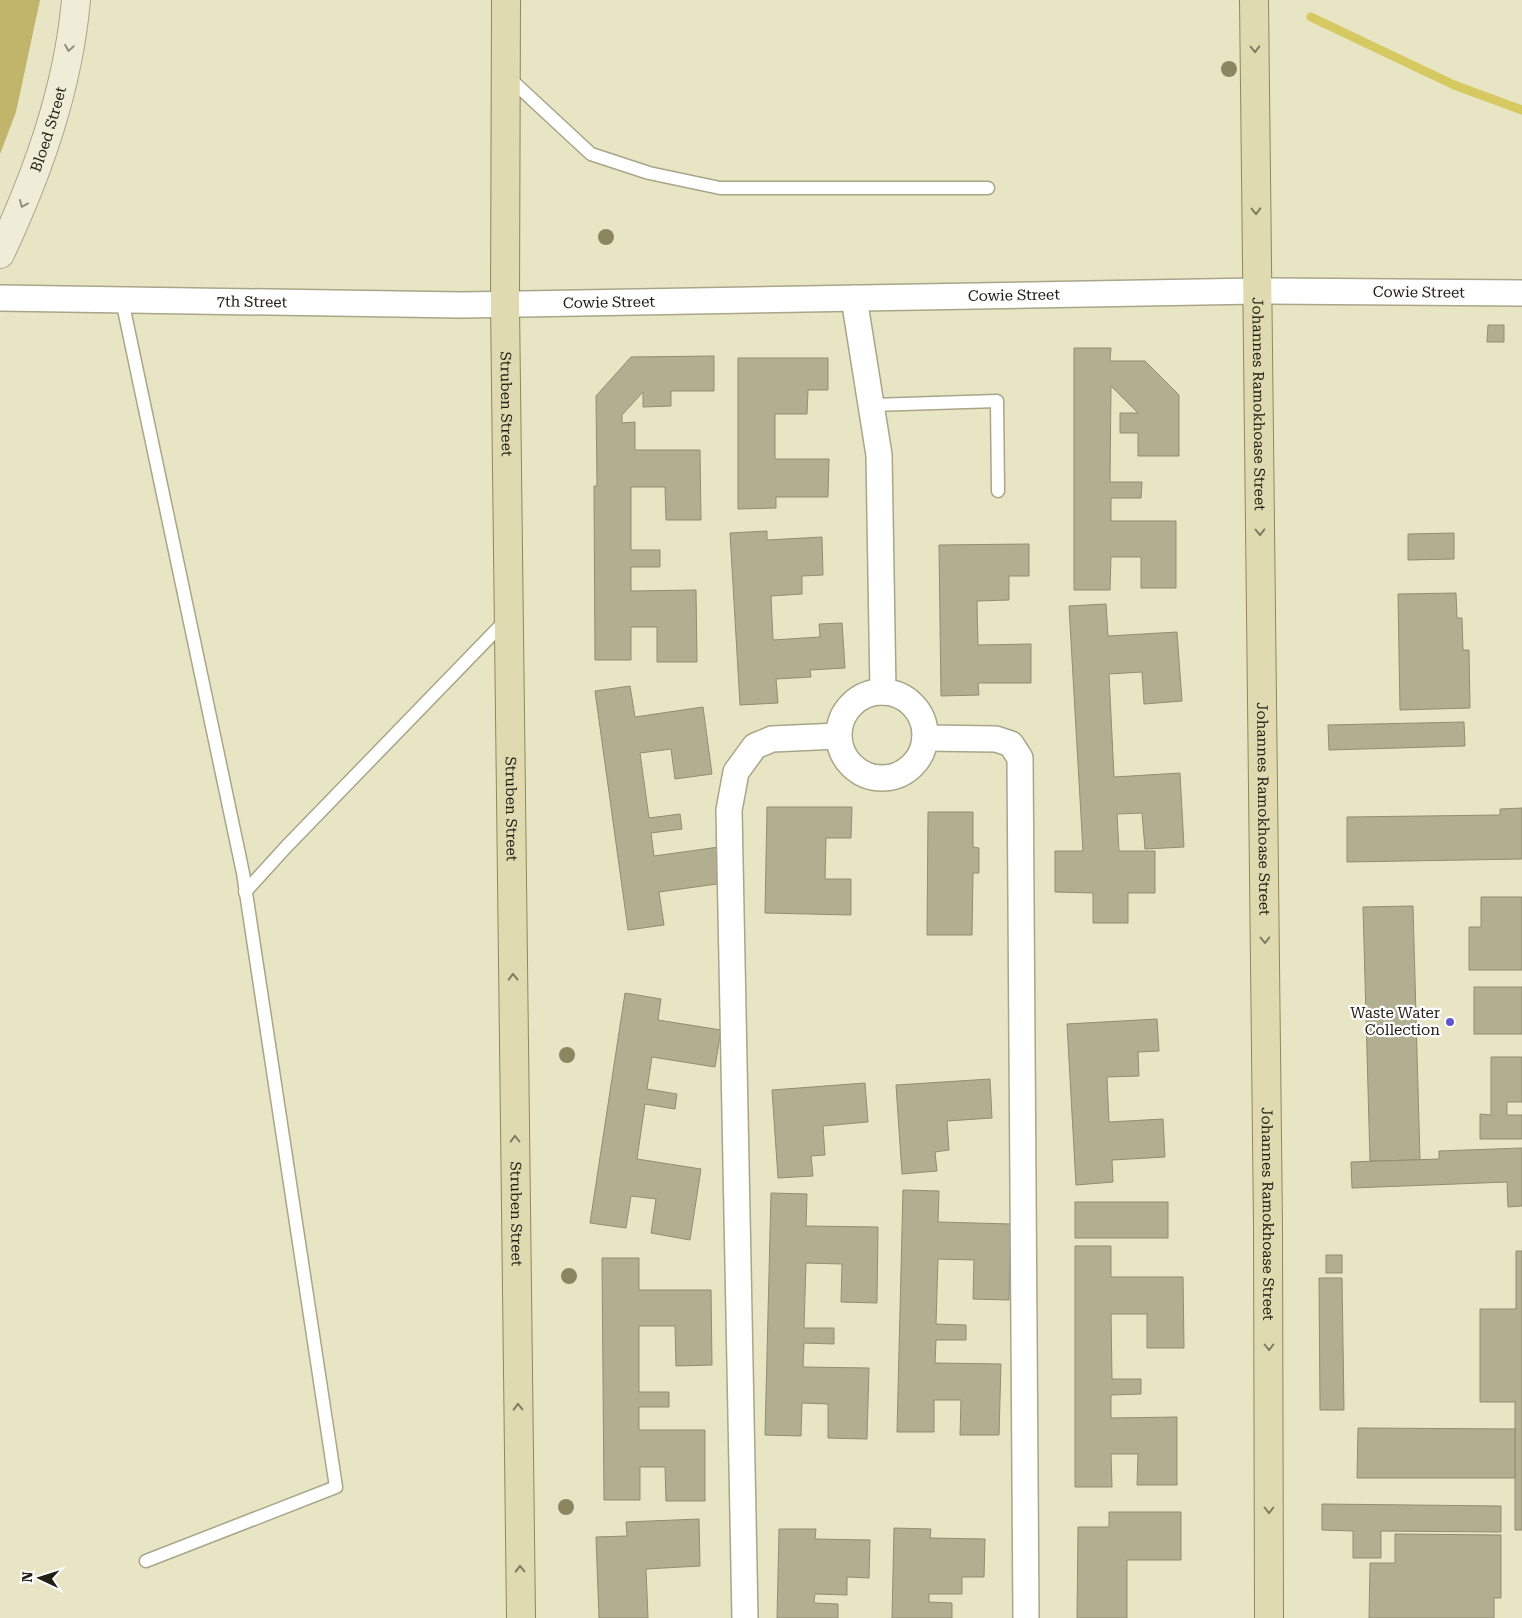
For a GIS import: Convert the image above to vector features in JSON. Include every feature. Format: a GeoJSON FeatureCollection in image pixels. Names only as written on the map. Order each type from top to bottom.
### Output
{"type":"FeatureCollection","features":[{"type":"Feature","properties":{"kind":"main road","name":"Bloed Street"},"geometry":{"type":"LineString","coordinates":[[0,254],[31,185],[51,126],[64,82],[76,0]]}},
{"type":"Feature","properties":{"kind":"main road","name":"Struben Street"},"geometry":{"type":"LineString","coordinates":[[506,0],[505,304],[521,1618]]}},
{"type":"Feature","properties":{"kind":"main road","name":"Johannes Ramokhoase Street"},"geometry":{"type":"LineString","coordinates":[[1254,0],[1268,1226],[1269,1618]]}},
{"type":"Feature","properties":{"kind":"street","name":"Cowie Street"},"geometry":{"type":"LineString","coordinates":[[505,304],[1257,291],[1522,293]]}},
{"type":"Feature","properties":{"kind":"street","name":"7th Street"},"geometry":{"type":"LineString","coordinates":[[0,298],[505,304]]}},
{"type":"Feature","properties":{"kind":"street"},"geometry":{"type":"LineString","coordinates":[[854,298],[879,455],[883,692]]}},
{"type":"Feature","properties":{"kind":"street"},"geometry":{"type":"LineString","coordinates":[[883,692],[897,694],[909,701],[918,711],[924,724],[925,738],[922,753],[914,765],[902,774],[888,778],[873,778],[859,773],[848,764],[841,751],[838,736],[840,722],[856,700],[869,694],[883,692]]}},
{"type":"Feature","properties":{"kind":"street"},"geometry":{"type":"LineString","coordinates":[[745,1618],[730,810],[736,772],[755,746],[772,739],[838,736]]}},
{"type":"Feature","properties":{"kind":"street"},"geometry":{"type":"LineString","coordinates":[[925,738],[996,739],[1011,744],[1020,758],[1026,1618]]}},
{"type":"Feature","properties":{"kind":"lane"},"geometry":{"type":"LineString","coordinates":[[506,75],[591,154],[649,173],[720,188],[988,188]]}},
{"type":"Feature","properties":{"kind":"lane"},"geometry":{"type":"LineString","coordinates":[[122,300],[201,672],[245,892],[336,1487],[146,1562]]}},
{"type":"Feature","properties":{"kind":"lane"},"geometry":{"type":"LineString","coordinates":[[872,405],[997,401],[998,491]]}},
{"type":"Feature","properties":{"kind":"lane"},"geometry":{"type":"LineString","coordinates":[[245,892],[286,847],[509,617]]}},
{"type":"Feature","properties":{"kind":"shaded area"},"geometry":{"type":"Polygon","coordinates":[[[0,0],[40,0],[16,112],[0,154],[0,0]]]}},
{"type":"Feature","properties":{"kind":"building"},"geometry":{"type":"Polygon","coordinates":[[[1488,325],[1504,325],[1504,342],[1487,342],[1488,325]]]}},
{"type":"Feature","properties":{"kind":"building"},"geometry":{"type":"Polygon","coordinates":[[[1074,348],[1111,348],[1110,361],[1145,361],[1179,395],[1179,456],[1138,456],[1138,433],[1120,433],[1120,413],[1138,413],[1111,386],[1110,482],[1142,482],[1141,498],[1111,498],[1111,521],[1176,521],[1176,588],[1141,588],[1141,557],[1111,557],[1110,590],[1074,590],[1074,348]]]}},
{"type":"Feature","properties":{"kind":"building"},"geometry":{"type":"Polygon","coordinates":[[[714,356],[714,391],[671,391],[671,406],[643,407],[643,392],[622,415],[622,423],[635,422],[635,450],[700,450],[701,520],[666,520],[665,487],[631,487],[631,550],[660,550],[660,567],[631,567],[631,591],[696,590],[697,662],[657,662],[657,627],[631,627],[631,660],[595,660],[594,486],[597,486],[596,396],[631,357],[714,356]]]}},
{"type":"Feature","properties":{"kind":"building"},"geometry":{"type":"Polygon","coordinates":[[[738,358],[828,358],[828,390],[808,390],[807,414],[775,414],[775,459],[829,459],[828,497],[776,497],[776,508],[738,509],[738,358]]]}},
{"type":"Feature","properties":{"kind":"building"},"geometry":{"type":"Polygon","coordinates":[[[767,531],[767,540],[822,537],[823,575],[802,576],[802,594],[771,596],[773,640],[820,637],[819,624],[842,623],[845,668],[810,670],[811,677],[776,679],[778,703],[740,705],[730,533],[767,531]]]}},
{"type":"Feature","properties":{"kind":"building"},"geometry":{"type":"Polygon","coordinates":[[[1454,533],[1454,559],[1408,560],[1408,534],[1454,533]]]}},
{"type":"Feature","properties":{"kind":"building"},"geometry":{"type":"Polygon","coordinates":[[[1029,544],[1029,576],[1009,576],[1009,600],[977,601],[978,645],[1031,644],[1031,683],[978,683],[979,695],[941,696],[939,545],[1029,544]]]}},
{"type":"Feature","properties":{"kind":"building"},"geometry":{"type":"Polygon","coordinates":[[[1456,593],[1457,618],[1462,618],[1463,650],[1469,650],[1470,708],[1400,710],[1398,594],[1456,593]]]}},
{"type":"Feature","properties":{"kind":"building"},"geometry":{"type":"Polygon","coordinates":[[[1106,604],[1108,636],[1177,632],[1182,701],[1144,704],[1142,672],[1109,674],[1114,777],[1180,773],[1184,847],[1145,849],[1142,813],[1117,814],[1119,851],[1155,851],[1155,893],[1128,893],[1128,923],[1093,923],[1093,893],[1055,892],[1055,851],[1083,851],[1069,606],[1106,604]]]}},
{"type":"Feature","properties":{"kind":"building"},"geometry":{"type":"Polygon","coordinates":[[[630,686],[635,717],[703,707],[712,774],[675,779],[671,749],[640,753],[649,818],[680,814],[682,829],[651,833],[654,856],[719,847],[724,883],[659,892],[664,925],[628,930],[595,691],[630,686]]]}},
{"type":"Feature","properties":{"kind":"building"},"geometry":{"type":"Polygon","coordinates":[[[1464,722],[1465,746],[1329,750],[1328,725],[1464,722]]]}},
{"type":"Feature","properties":{"kind":"building"},"geometry":{"type":"Polygon","coordinates":[[[767,807],[852,807],[851,838],[826,838],[825,879],[851,879],[851,915],[765,913],[767,807]]]}},
{"type":"Feature","properties":{"kind":"building"},"geometry":{"type":"Polygon","coordinates":[[[1522,808],[1522,859],[1347,862],[1347,817],[1500,815],[1500,809],[1522,808]]]}},
{"type":"Feature","properties":{"kind":"building"},"geometry":{"type":"Polygon","coordinates":[[[928,812],[973,812],[973,847],[979,848],[979,873],[973,873],[972,935],[927,935],[928,812]]]}},
{"type":"Feature","properties":{"kind":"building"},"geometry":{"type":"Polygon","coordinates":[[[1481,897],[1522,897],[1522,970],[1469,970],[1469,927],[1481,927],[1481,897]]]}},
{"type":"Feature","properties":{"kind":"building"},"geometry":{"type":"Polygon","coordinates":[[[1413,906],[1420,1160],[1370,1161],[1363,907],[1413,906]]]}},
{"type":"Feature","properties":{"kind":"building"},"geometry":{"type":"Polygon","coordinates":[[[1474,987],[1522,987],[1522,1034],[1474,1034],[1474,987]]]}},
{"type":"Feature","properties":{"kind":"building"},"geometry":{"type":"Polygon","coordinates":[[[625,993],[661,999],[658,1020],[721,1030],[715,1067],[652,1057],[647,1089],[677,1094],[675,1109],[645,1104],[637,1159],[701,1169],[690,1240],[651,1233],[656,1199],[631,1196],[626,1228],[590,1223],[625,993]]]}},
{"type":"Feature","properties":{"kind":"building"},"geometry":{"type":"Polygon","coordinates":[[[1157,1019],[1159,1051],[1138,1052],[1139,1076],[1107,1077],[1109,1122],[1163,1119],[1165,1157],[1112,1160],[1113,1182],[1076,1185],[1067,1024],[1157,1019]]]}},
{"type":"Feature","properties":{"kind":"building"},"geometry":{"type":"Polygon","coordinates":[[[1491,1057],[1522,1057],[1522,1102],[1507,1102],[1507,1115],[1522,1115],[1522,1139],[1480,1139],[1480,1114],[1491,1115],[1491,1057]]]}},
{"type":"Feature","properties":{"kind":"building"},"geometry":{"type":"Polygon","coordinates":[[[990,1079],[992,1118],[947,1121],[949,1150],[935,1152],[937,1171],[902,1174],[896,1085],[990,1079]]]}},
{"type":"Feature","properties":{"kind":"building"},"geometry":{"type":"Polygon","coordinates":[[[865,1083],[868,1122],[823,1126],[825,1155],[811,1156],[813,1176],[778,1178],[772,1090],[865,1083]]]}},
{"type":"Feature","properties":{"kind":"building"},"geometry":{"type":"Polygon","coordinates":[[[1522,1148],[1522,1206],[1508,1207],[1507,1182],[1352,1188],[1351,1162],[1439,1159],[1439,1151],[1522,1148]]]}},
{"type":"Feature","properties":{"kind":"building"},"geometry":{"type":"Polygon","coordinates":[[[903,1190],[939,1191],[938,1222],[1011,1224],[1009,1300],[973,1299],[974,1260],[938,1259],[936,1324],[966,1325],[966,1340],[936,1340],[935,1363],[1001,1364],[999,1435],[960,1435],[961,1400],[934,1400],[934,1432],[897,1432],[903,1190]]]}},
{"type":"Feature","properties":{"kind":"building"},"geometry":{"type":"Polygon","coordinates":[[[771,1193],[807,1194],[806,1226],[878,1227],[877,1303],[841,1302],[842,1264],[806,1263],[804,1328],[834,1328],[834,1344],[804,1343],[803,1367],[869,1368],[867,1439],[828,1438],[828,1404],[802,1403],[801,1436],[765,1435],[771,1193]]]}},
{"type":"Feature","properties":{"kind":"building"},"geometry":{"type":"Polygon","coordinates":[[[1075,1202],[1168,1202],[1168,1238],[1075,1238],[1075,1202]]]}},
{"type":"Feature","properties":{"kind":"building"},"geometry":{"type":"Polygon","coordinates":[[[1075,1246],[1111,1246],[1111,1277],[1183,1277],[1184,1348],[1147,1348],[1147,1314],[1111,1314],[1112,1379],[1141,1379],[1141,1394],[1111,1395],[1111,1418],[1177,1417],[1177,1485],[1137,1485],[1138,1454],[1111,1454],[1112,1487],[1075,1487],[1075,1246]]]}},
{"type":"Feature","properties":{"kind":"building"},"geometry":{"type":"Polygon","coordinates":[[[1516,1251],[1522,1251],[1522,1530],[1515,1530],[1515,1402],[1480,1402],[1480,1309],[1516,1309],[1516,1251]]]}},
{"type":"Feature","properties":{"kind":"building"},"geometry":{"type":"Polygon","coordinates":[[[1326,1255],[1342,1255],[1342,1273],[1326,1273],[1326,1255]]]}},
{"type":"Feature","properties":{"kind":"building"},"geometry":{"type":"Polygon","coordinates":[[[602,1258],[639,1258],[639,1290],[711,1290],[712,1365],[676,1366],[675,1326],[639,1326],[639,1392],[669,1392],[669,1407],[639,1407],[639,1430],[705,1430],[705,1501],[666,1501],[665,1467],[640,1467],[640,1500],[604,1500],[602,1258]]]}},
{"type":"Feature","properties":{"kind":"building"},"geometry":{"type":"Polygon","coordinates":[[[1319,1278],[1342,1278],[1344,1410],[1320,1410],[1319,1278]]]}},
{"type":"Feature","properties":{"kind":"building"},"geometry":{"type":"Polygon","coordinates":[[[1358,1428],[1515,1429],[1515,1478],[1357,1478],[1358,1428]]]}},
{"type":"Feature","properties":{"kind":"building"},"geometry":{"type":"Polygon","coordinates":[[[1322,1504],[1501,1506],[1501,1532],[1381,1531],[1381,1558],[1353,1558],[1353,1531],[1322,1530],[1322,1504]]]}},
{"type":"Feature","properties":{"kind":"building"},"geometry":{"type":"Polygon","coordinates":[[[1109,1512],[1181,1512],[1181,1560],[1127,1560],[1127,1618],[1077,1618],[1078,1527],[1109,1527],[1109,1512]]]}},
{"type":"Feature","properties":{"kind":"building"},"geometry":{"type":"Polygon","coordinates":[[[699,1519],[700,1566],[646,1569],[648,1618],[599,1618],[596,1537],[627,1536],[626,1522],[699,1519]]]}},
{"type":"Feature","properties":{"kind":"building"},"geometry":{"type":"Polygon","coordinates":[[[894,1528],[931,1529],[930,1538],[985,1539],[984,1577],[962,1577],[962,1594],[929,1594],[929,1602],[952,1603],[952,1618],[892,1618],[894,1528]]]}},
{"type":"Feature","properties":{"kind":"building"},"geometry":{"type":"Polygon","coordinates":[[[779,1529],[816,1529],[815,1539],[870,1540],[869,1578],[847,1577],[847,1595],[815,1594],[814,1603],[838,1604],[838,1618],[777,1618],[779,1529]]]}},
{"type":"Feature","properties":{"kind":"building"},"geometry":{"type":"Polygon","coordinates":[[[1395,1534],[1501,1535],[1501,1598],[1494,1598],[1494,1618],[1369,1618],[1370,1563],[1395,1563],[1395,1534]]]}},
{"type":"Feature","properties":{"kind":"waterway"},"geometry":{"type":"LineString","coordinates":[[1311,17],[1454,85],[1522,110]]}},
{"type":"Feature","properties":{"kind":"place","name":"Waste Water Collection"},"geometry":{"type":"Point","coordinates":[1450,1022]}}]}
